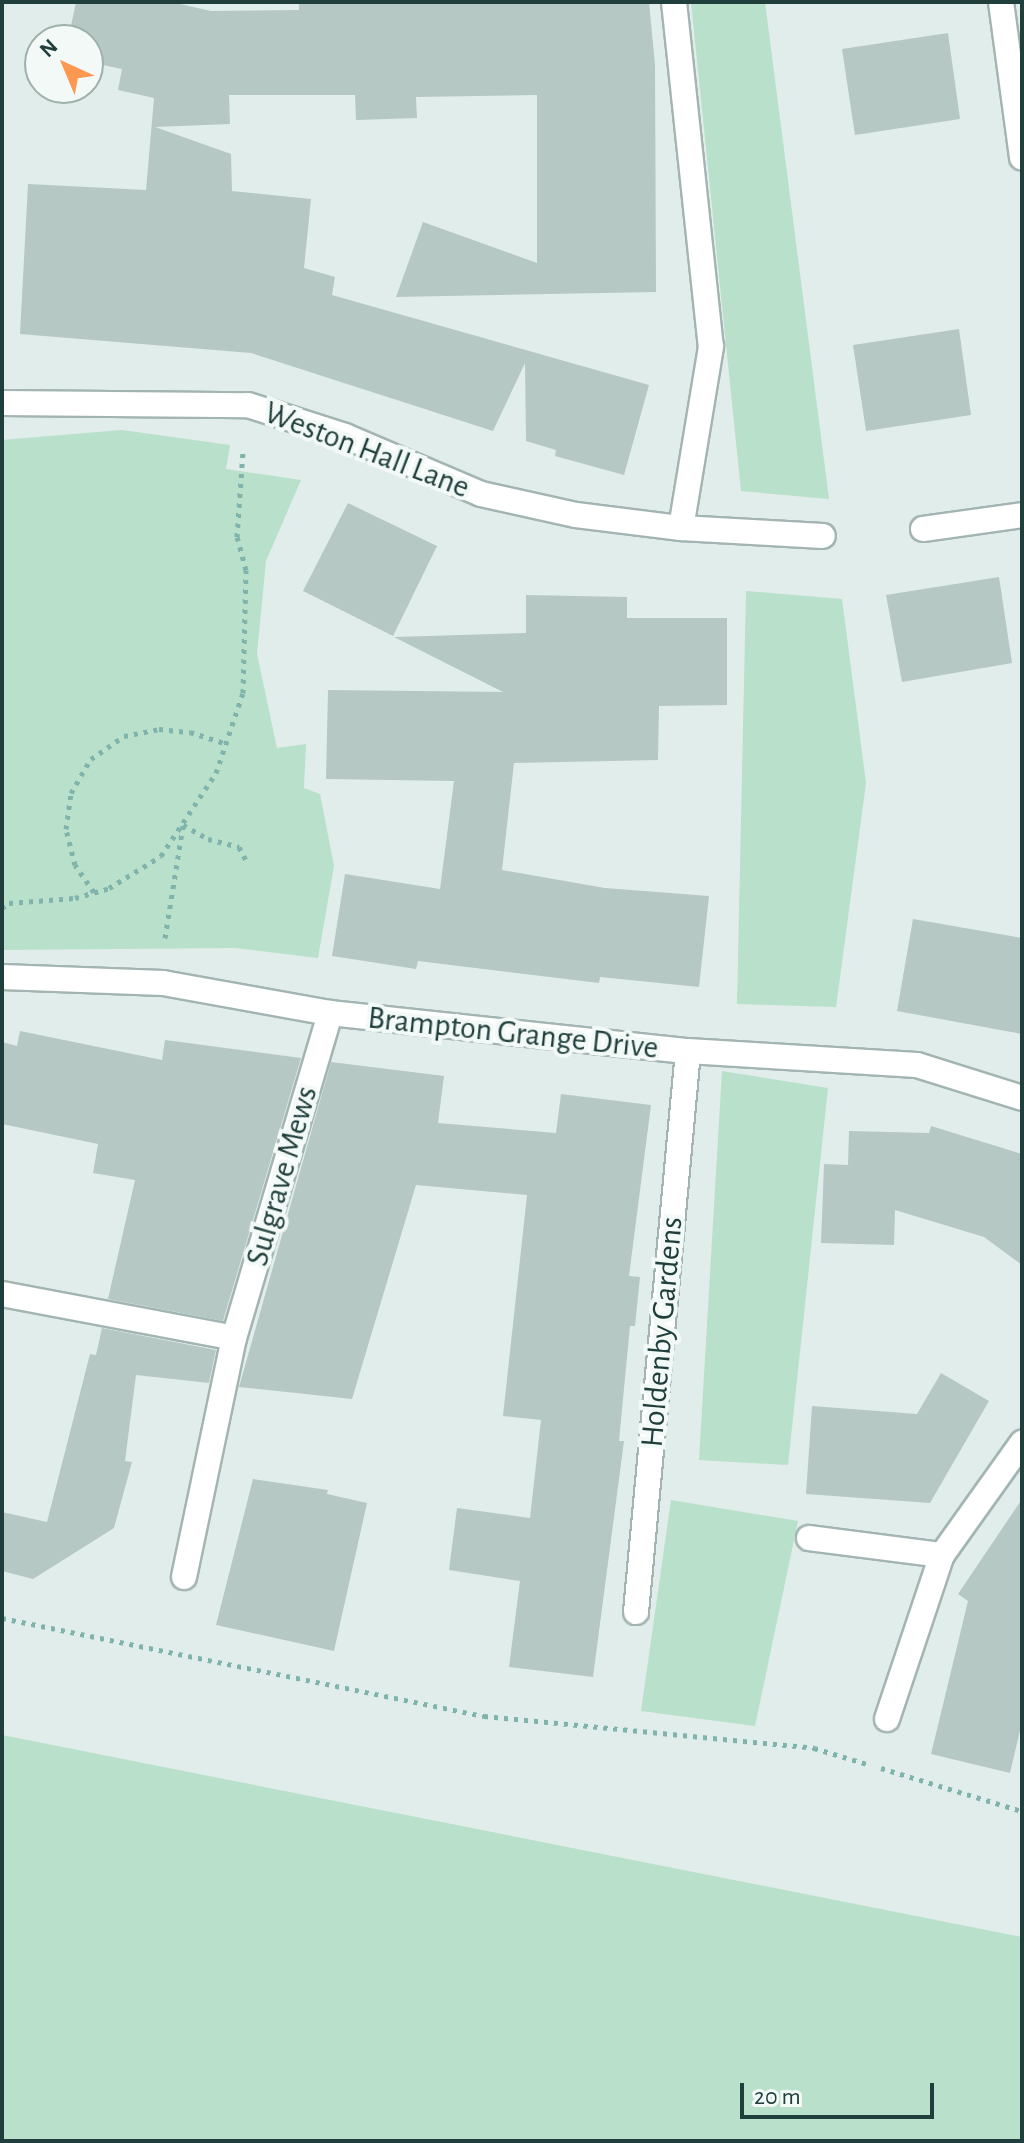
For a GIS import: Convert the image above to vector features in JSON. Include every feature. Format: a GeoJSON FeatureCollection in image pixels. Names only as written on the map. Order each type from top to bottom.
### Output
{"type":"FeatureCollection","features":[{"type":"Feature","properties":{"kind":"street"},"geometry":{"type":"LineString","coordinates":[[674,2],[711,346],[681,528]]}},
{"type":"Feature","properties":{"kind":"street"},"geometry":{"type":"LineString","coordinates":[[1001,2],[1022,158]]}},
{"type":"Feature","properties":{"kind":"street","name":"Weston Hall Lane"},"geometry":{"type":"LineString","coordinates":[[2,403],[248,405],[345,436],[481,494],[576,515],[681,528],[823,536]]}},
{"type":"Feature","properties":{"kind":"street"},"geometry":{"type":"LineString","coordinates":[[923,529],[1022,515]]}},
{"type":"Feature","properties":{"kind":"street","name":"Brampton Grange Drive"},"geometry":{"type":"LineString","coordinates":[[2,977],[163,983],[330,1013],[688,1051],[917,1065],[1022,1098]]}},
{"type":"Feature","properties":{"kind":"street","name":"Sulgrave Mews"},"geometry":{"type":"LineString","coordinates":[[184,1577],[234,1338],[330,1013]]}},
{"type":"Feature","properties":{"kind":"street","name":"Holdenby Gardens"},"geometry":{"type":"LineString","coordinates":[[636,1612],[688,1051]]}},
{"type":"Feature","properties":{"kind":"street"},"geometry":{"type":"LineString","coordinates":[[2,1294],[234,1338]]}},
{"type":"Feature","properties":{"kind":"street"},"geometry":{"type":"LineString","coordinates":[[887,1719],[942,1555],[1022,1443]]}},
{"type":"Feature","properties":{"kind":"street"},"geometry":{"type":"LineString","coordinates":[[809,1538],[942,1555]]}},
{"type":"Feature","properties":{"kind":"path"},"geometry":{"type":"LineString","coordinates":[[2,908],[9,903],[94,892],[161,856],[216,773],[243,693],[246,570],[237,537],[237,498],[248,405]]}},
{"type":"Feature","properties":{"kind":"path"},"geometry":{"type":"LineString","coordinates":[[94,892],[75,865],[66,829],[71,793],[91,759],[124,736],[159,729],[190,732],[226,744]]}},
{"type":"Feature","properties":{"kind":"path"},"geometry":{"type":"LineString","coordinates":[[183,825],[208,839],[239,847],[246,860]]}},
{"type":"Feature","properties":{"kind":"path"},"geometry":{"type":"LineString","coordinates":[[163,983],[166,917],[183,825]]}},
{"type":"Feature","properties":{"kind":"path"},"geometry":{"type":"LineString","coordinates":[[2,1618],[484,1716],[814,1748],[1022,1811]]}},
{"type":"Feature","properties":{"kind":"green space"},"geometry":{"type":"Polygon","coordinates":[[[691,2],[765,2],[829,499],[741,491],[691,2]]]}},
{"type":"Feature","properties":{"kind":"green space"},"geometry":{"type":"Polygon","coordinates":[[[122,430],[230,445],[226,469],[301,480],[266,561],[257,654],[277,748],[306,744],[304,788],[320,794],[334,866],[318,958],[236,948],[2,950],[2,440],[122,430]]]}},
{"type":"Feature","properties":{"kind":"green space"},"geometry":{"type":"Polygon","coordinates":[[[746,591],[842,599],[866,783],[836,1007],[737,1004],[746,591]]]}},
{"type":"Feature","properties":{"kind":"green space"},"geometry":{"type":"Polygon","coordinates":[[[722,1071],[828,1088],[788,1465],[699,1460],[722,1071]]]}},
{"type":"Feature","properties":{"kind":"green space"},"geometry":{"type":"Polygon","coordinates":[[[671,1500],[798,1521],[755,1726],[641,1711],[671,1500]]]}},
{"type":"Feature","properties":{"kind":"green space"},"geometry":{"type":"Polygon","coordinates":[[[2,1735],[1022,1937],[1022,2141],[2,2141],[2,1735]]]}},
{"type":"Feature","properties":{"kind":"building"},"geometry":{"type":"Polygon","coordinates":[[[76,2],[171,2],[211,11],[299,10],[299,2],[649,2],[655,65],[656,292],[396,297],[423,222],[537,263],[537,95],[416,97],[417,118],[356,120],[355,95],[229,95],[230,124],[155,127],[231,154],[232,191],[311,199],[304,268],[335,277],[332,295],[649,385],[624,475],[555,456],[556,450],[526,441],[525,363],[493,431],[251,353],[20,334],[28,184],[146,190],[154,98],[118,90],[122,69],[104,65],[104,24],[71,24],[76,2]]]}},
{"type":"Feature","properties":{"kind":"building"},"geometry":{"type":"Polygon","coordinates":[[[948,33],[960,119],[855,135],[842,49],[948,33]]]}},
{"type":"Feature","properties":{"kind":"building"},"geometry":{"type":"Polygon","coordinates":[[[959,329],[971,415],[866,431],[853,345],[959,329]]]}},
{"type":"Feature","properties":{"kind":"building"},"geometry":{"type":"Polygon","coordinates":[[[348,503],[437,546],[393,636],[303,591],[348,503]]]}},
{"type":"Feature","properties":{"kind":"building"},"geometry":{"type":"Polygon","coordinates":[[[999,577],[1012,663],[902,682],[886,595],[999,577]]]}},
{"type":"Feature","properties":{"kind":"building"},"geometry":{"type":"Polygon","coordinates":[[[526,595],[627,597],[627,618],[727,618],[727,705],[659,706],[658,760],[514,763],[502,870],[605,888],[709,896],[699,987],[600,977],[599,983],[418,961],[416,969],[332,956],[345,874],[440,889],[454,781],[326,779],[328,690],[503,692],[394,637],[526,633],[526,595]]]}},
{"type":"Feature","properties":{"kind":"building"},"geometry":{"type":"Polygon","coordinates":[[[913,919],[1022,938],[1022,1034],[897,1011],[913,919]]]}},
{"type":"Feature","properties":{"kind":"building"},"geometry":{"type":"Polygon","coordinates":[[[20,1031],[162,1060],[165,1040],[301,1058],[223,1321],[108,1299],[135,1180],[93,1173],[98,1144],[2,1124],[2,1042],[17,1046],[20,1031]]]}},
{"type":"Feature","properties":{"kind":"building"},"geometry":{"type":"Polygon","coordinates":[[[331,1062],[444,1076],[438,1123],[556,1133],[561,1094],[651,1105],[629,1276],[640,1277],[635,1326],[630,1326],[619,1441],[624,1441],[593,1677],[509,1667],[520,1581],[449,1570],[457,1508],[530,1518],[541,1420],[503,1416],[527,1195],[416,1185],[352,1399],[239,1387],[331,1062]]]}},
{"type":"Feature","properties":{"kind":"building"},"geometry":{"type":"Polygon","coordinates":[[[931,1126],[1022,1154],[1022,1265],[984,1237],[895,1210],[894,1245],[821,1243],[824,1164],[848,1165],[849,1131],[929,1133],[931,1126]]]}},
{"type":"Feature","properties":{"kind":"building"},"geometry":{"type":"Polygon","coordinates":[[[102,1328],[216,1350],[209,1383],[136,1375],[125,1461],[132,1462],[114,1528],[33,1579],[2,1571],[2,1512],[47,1522],[90,1354],[96,1355],[102,1328]]]}},
{"type":"Feature","properties":{"kind":"building"},"geometry":{"type":"Polygon","coordinates":[[[941,1373],[989,1401],[930,1503],[806,1494],[812,1406],[917,1414],[941,1373]]]}},
{"type":"Feature","properties":{"kind":"building"},"geometry":{"type":"Polygon","coordinates":[[[253,1479],[328,1490],[327,1494],[367,1503],[334,1651],[216,1625],[253,1479]]]}},
{"type":"Feature","properties":{"kind":"building"},"geometry":{"type":"Polygon","coordinates":[[[1022,1499],[1022,1722],[1010,1773],[931,1754],[968,1601],[958,1594],[1022,1499]]]}}]}
